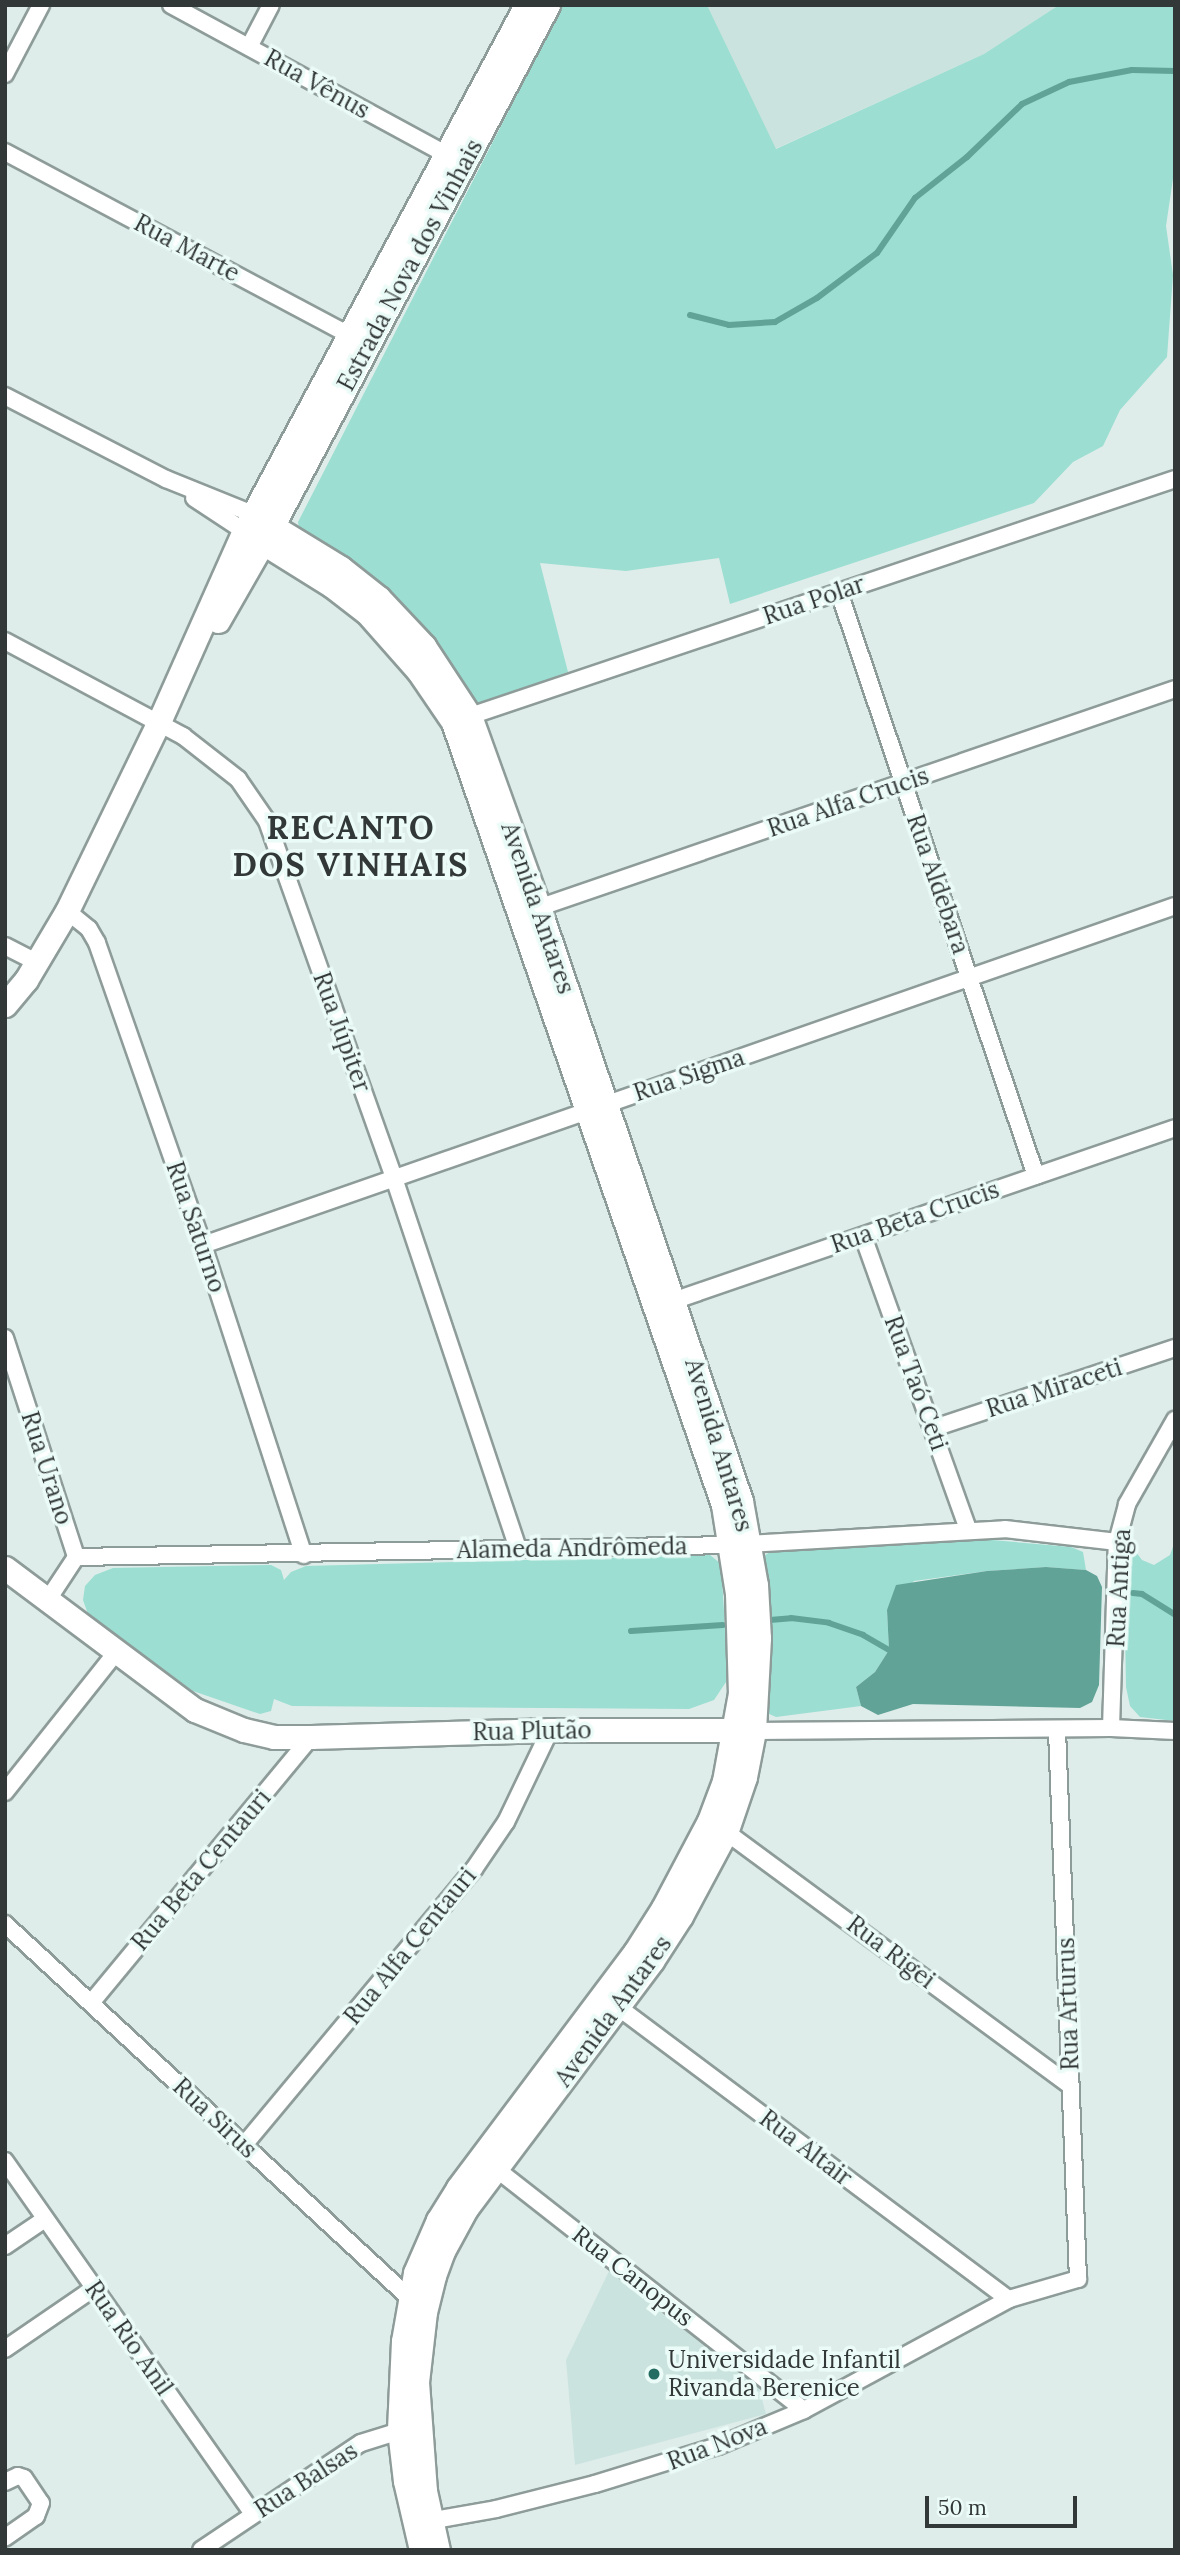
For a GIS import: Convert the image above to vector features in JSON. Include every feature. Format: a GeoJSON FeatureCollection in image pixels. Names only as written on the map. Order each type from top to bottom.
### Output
{"type":"FeatureCollection","features":[{"type":"Feature","properties":{"kind":"main road","name":"Estrada Nova dos Vinhais"},"geometry":{"type":"LineString","coordinates":[[5,1005],[37,962],[66,911],[158,724],[454,158],[526,5]]}},
{"type":"Feature","properties":{"kind":"main road","name":"Estrada Nova dos Vinhais"},"geometry":{"type":"LineString","coordinates":[[454,158],[548,5]]}},
{"type":"Feature","properties":{"kind":"main road","name":"Avenida Antares"},"geometry":{"type":"LineString","coordinates":[[259,528],[341,568],[391,610],[443,671],[530,911],[664,1304],[741,1500],[740,1544],[760,1639],[745,1730],[745,1777],[718,1825],[681,1916],[479,2158],[446,2224],[439,2263],[417,2305],[417,2382],[409,2428],[422,2522],[421,2550]]}},
{"type":"Feature","properties":{"kind":"main road","name":"Rua Plutão"},"geometry":{"type":"LineString","coordinates":[[5,1568],[210,1718],[274,1737],[550,1730],[745,1730]]}},
{"type":"Feature","properties":{"kind":"main road","name":"Avenida Antares"},"geometry":{"type":"LineString","coordinates":[[446,2224],[495,2168],[611,2002]]}},
{"type":"Feature","properties":{"kind":"main road","name":"Avenida Antares"},"geometry":{"type":"LineString","coordinates":[[422,2522],[438,2550]]}},
{"type":"Feature","properties":{"kind":"street"},"geometry":{"type":"LineString","coordinates":[[5,74],[41,5]]}},
{"type":"Feature","properties":{"kind":"street","name":"Rua Vênus"},"geometry":{"type":"LineString","coordinates":[[171,5],[454,158]]}},
{"type":"Feature","properties":{"kind":"street"},"geometry":{"type":"LineString","coordinates":[[249,47],[271,5]]}},
{"type":"Feature","properties":{"kind":"street","name":"Rua Marte"},"geometry":{"type":"LineString","coordinates":[[5,152],[358,339]]}},
{"type":"Feature","properties":{"kind":"street","name":"Avenida Antares"},"geometry":{"type":"LineString","coordinates":[[5,396],[259,528]]}},
{"type":"Feature","properties":{"kind":"street","name":"Rua Polar"},"geometry":{"type":"LineString","coordinates":[[462,719],[1175,479]]}},
{"type":"Feature","properties":{"kind":"street","name":"Rua Aldebara"},"geometry":{"type":"LineString","coordinates":[[839,592],[1036,1176]]}},
{"type":"Feature","properties":{"kind":"street","name":"Rua Júpiter"},"geometry":{"type":"LineString","coordinates":[[5,641],[183,736],[238,779],[267,821],[394,1178],[518,1549]]}},
{"type":"Feature","properties":{"kind":"street","name":"Rua Alfa Crucis"},"geometry":{"type":"LineString","coordinates":[[530,911],[1175,690]]}},
{"type":"Feature","properties":{"kind":"street","name":"Rua Sigma"},"geometry":{"type":"LineString","coordinates":[[203,1245],[1175,906]]}},
{"type":"Feature","properties":{"kind":"street","name":"Rua Saturno"},"geometry":{"type":"LineString","coordinates":[[66,911],[89,929],[97,943],[203,1245],[304,1555]]}},
{"type":"Feature","properties":{"kind":"street"},"geometry":{"type":"LineString","coordinates":[[5,946],[37,962]]}},
{"type":"Feature","properties":{"kind":"street","name":"Rua Beta Crucis"},"geometry":{"type":"LineString","coordinates":[[664,1304],[1175,1128]]}},
{"type":"Feature","properties":{"kind":"street","name":"Rua Taó Ceti"},"geometry":{"type":"LineString","coordinates":[[863,1236],[968,1530]]}},
{"type":"Feature","properties":{"kind":"street","name":"Rua Urano"},"geometry":{"type":"LineString","coordinates":[[5,1338],[76,1557]]}},
{"type":"Feature","properties":{"kind":"street","name":"Rua Miraceti"},"geometry":{"type":"LineString","coordinates":[[934,1429],[1175,1348]]}},
{"type":"Feature","properties":{"kind":"street","name":"Rua Antiga"},"geometry":{"type":"LineString","coordinates":[[1111,1728],[1117,1542],[1127,1504],[1175,1420]]}},
{"type":"Feature","properties":{"kind":"street","name":"Alameda Andrômeda"},"geometry":{"type":"LineString","coordinates":[[76,1557],[304,1555],[740,1544],[1005,1529],[1117,1542]]}},
{"type":"Feature","properties":{"kind":"street"},"geometry":{"type":"LineString","coordinates":[[49,1598],[76,1557]]}},
{"type":"Feature","properties":{"kind":"street"},"geometry":{"type":"LineString","coordinates":[[5,1792],[117,1651]]}},
{"type":"Feature","properties":{"kind":"street","name":"Rua Plutão"},"geometry":{"type":"LineString","coordinates":[[745,1730],[1111,1728],[1175,1731]]}},
{"type":"Feature","properties":{"kind":"street","name":"Rua Arturus"},"geometry":{"type":"LineString","coordinates":[[1057,1729],[1078,2279]]}},
{"type":"Feature","properties":{"kind":"street","name":"Rua Alfa Centauri"},"geometry":{"type":"LineString","coordinates":[[244,2145],[474,1868],[506,1822],[550,1730]]}},
{"type":"Feature","properties":{"kind":"street","name":"Rua Beta Centauri"},"geometry":{"type":"LineString","coordinates":[[91,2003],[311,1737]]}},
{"type":"Feature","properties":{"kind":"street","name":"Rua Rigei"},"geometry":{"type":"LineString","coordinates":[[718,1825],[1071,2086]]}},
{"type":"Feature","properties":{"kind":"street","name":"Rua Sirus"},"geometry":{"type":"LineString","coordinates":[[5,1924],[417,2305]]}},
{"type":"Feature","properties":{"kind":"street","name":"Rua Altair"},"geometry":{"type":"LineString","coordinates":[[611,2002],[1009,2299]]}},
{"type":"Feature","properties":{"kind":"street","name":"Rua Rio Anil"},"geometry":{"type":"LineString","coordinates":[[5,2161],[253,2514]]}},
{"type":"Feature","properties":{"kind":"street","name":"Rua Canopus"},"geometry":{"type":"LineString","coordinates":[[495,2168],[804,2410]]}},
{"type":"Feature","properties":{"kind":"street"},"geometry":{"type":"LineString","coordinates":[[5,2245],[45,2218]]}},
{"type":"Feature","properties":{"kind":"street","name":"Rua Nova"},"geometry":{"type":"LineString","coordinates":[[422,2522],[496,2510],[664,2465],[718,2446],[804,2410],[1009,2299],[1078,2279]]}},
{"type":"Feature","properties":{"kind":"street"},"geometry":{"type":"LineString","coordinates":[[5,2349],[94,2288]]}},
{"type":"Feature","properties":{"kind":"street","name":"Rua Balsas"},"geometry":{"type":"LineString","coordinates":[[201,2550],[361,2443],[409,2428]]}},
{"type":"Feature","properties":{"kind":"street"},"geometry":{"type":"LineString","coordinates":[[5,2482],[18,2476],[24,2478],[41,2503],[36,2516],[5,2538]]}},
{"type":"Feature","properties":{"kind":"shaded area"},"geometry":{"type":"Polygon","coordinates":[[[563,5],[707,5],[776,149],[984,54],[1059,5],[1175,5],[1175,165],[1166,226],[1173,275],[1167,357],[1120,410],[1103,446],[1073,462],[1034,503],[730,604],[719,558],[626,571],[540,563],[568,672],[475,706],[451,666],[403,603],[373,576],[299,529],[298,522],[563,5]]]}},
{"type":"Feature","properties":{"kind":"shaded area"},"geometry":{"type":"Polygon","coordinates":[[[707,5],[1059,5],[984,54],[775,149],[707,5]]]}},
{"type":"Feature","properties":{"kind":"shaded area"},"geometry":{"type":"Polygon","coordinates":[[[969,1538],[1071,1547],[1083,1552],[1086,1570],[1046,1567],[987,1571],[914,1581],[887,1610],[889,1650],[875,1672],[856,1687],[861,1706],[776,1717],[767,1713],[764,1704],[764,1556],[774,1549],[969,1538]]]}},
{"type":"Feature","properties":{"kind":"shaded area"},"geometry":{"type":"Polygon","coordinates":[[[1175,1541],[1175,1721],[1140,1717],[1130,1706],[1126,1687],[1125,1628],[1126,1555],[1132,1547],[1142,1560],[1154,1565],[1170,1555],[1175,1541]]]}},
{"type":"Feature","properties":{"kind":"shaded area"},"geometry":{"type":"Polygon","coordinates":[[[710,1555],[721,1564],[726,1682],[714,1700],[689,1709],[292,1706],[274,1699],[271,1711],[260,1714],[193,1691],[88,1614],[83,1600],[85,1586],[95,1575],[113,1568],[271,1565],[281,1570],[284,1580],[291,1572],[306,1566],[710,1555]]]}},
{"type":"Feature","properties":{"kind":"shaded area"},"geometry":{"type":"Polygon","coordinates":[[[1046,1567],[1086,1570],[1097,1576],[1102,1587],[1099,1685],[1092,1702],[1080,1708],[913,1704],[878,1715],[861,1706],[856,1687],[875,1672],[889,1650],[887,1610],[896,1585],[987,1571],[1046,1567]]]}},
{"type":"Feature","properties":{"kind":"shaded area","name":"Universidade Infantil Rivanda Berenice"},"geometry":{"type":"Polygon","coordinates":[[[610,2269],[759,2388],[766,2414],[575,2465],[566,2360],[610,2269]]]}},
{"type":"Feature","properties":{"kind":"waterway"},"geometry":{"type":"LineString","coordinates":[[690,315],[729,325],[775,322],[817,298],[877,253],[915,198],[967,157],[1022,104],[1069,82],[1132,70],[1175,71]]}},
{"type":"Feature","properties":{"kind":"waterway"},"geometry":{"type":"LineString","coordinates":[[1133,1593],[1142,1594],[1175,1615]]}},
{"type":"Feature","properties":{"kind":"waterway"},"geometry":{"type":"LineString","coordinates":[[770,1620],[791,1618],[829,1623],[863,1635],[889,1650]]}},
{"type":"Feature","properties":{"kind":"waterway"},"geometry":{"type":"LineString","coordinates":[[631,1631],[723,1625]]}},
{"type":"Feature","properties":{"kind":"place","name":"Universidade Infantil Rivanda Berenice"},"geometry":{"type":"Point","coordinates":[654,2374]}},
{"type":"Feature","properties":{"kind":"district","name":"RECANTO DOS VINHAIS"},"geometry":{"type":"Point","coordinates":[351,848]}}]}
